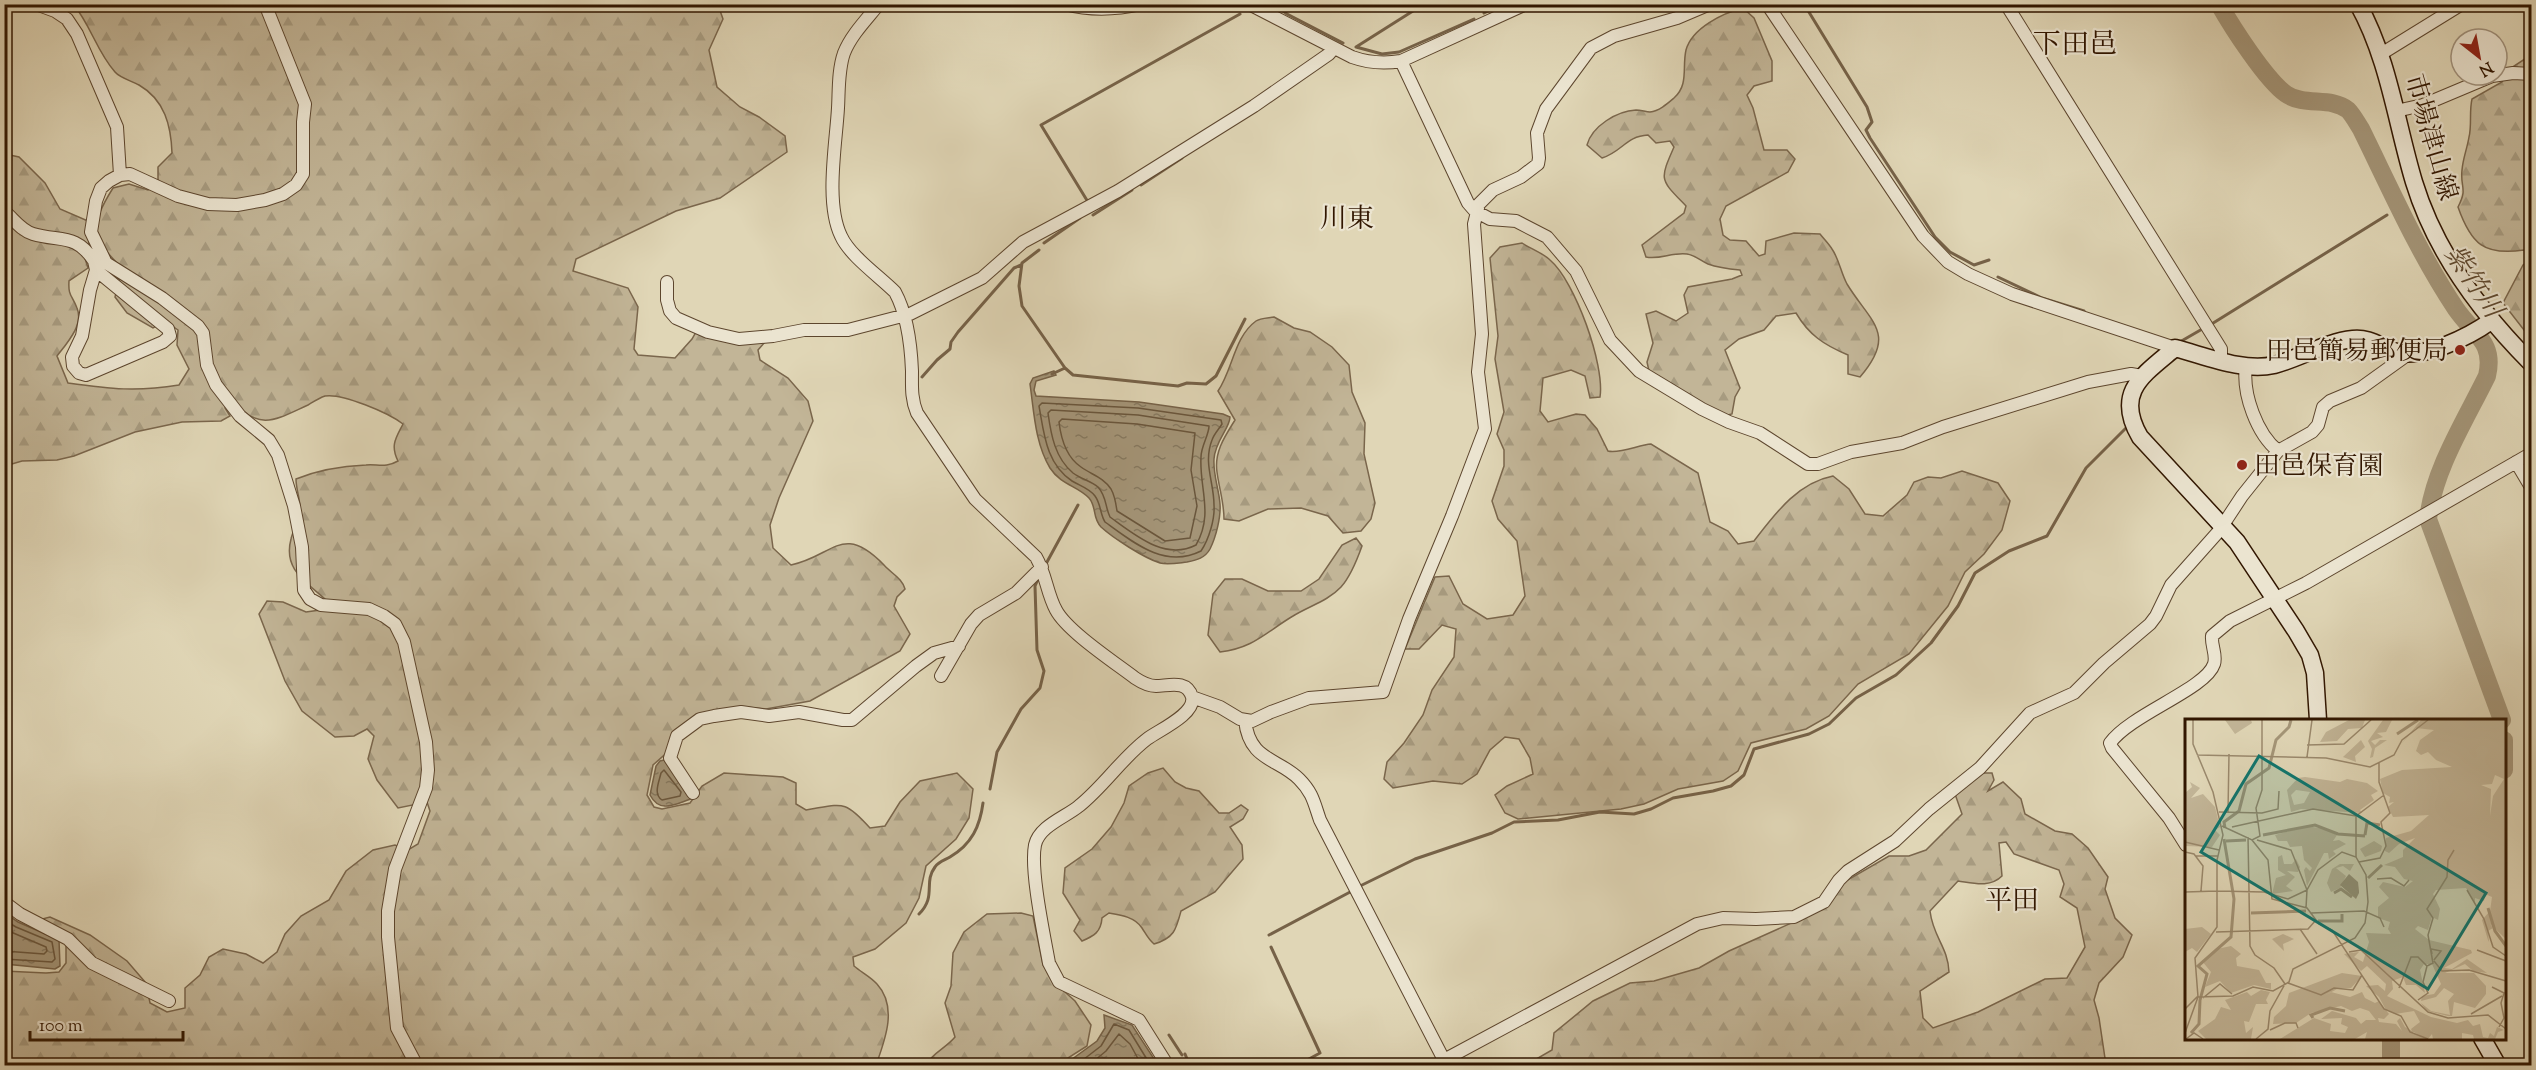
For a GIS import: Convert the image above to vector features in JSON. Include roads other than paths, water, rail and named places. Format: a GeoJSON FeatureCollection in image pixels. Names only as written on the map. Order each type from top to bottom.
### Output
{"type":"FeatureCollection","features":[{"type":"Feature","properties":{"kind":"main road","name":"市場津山線"},"geometry":{"type":"LineString","coordinates":[[2358,4],[2381,54],[2410,168],[2427,216],[2485,325],[2532,364]]}},
{"type":"Feature","properties":{"kind":"main road"},"geometry":{"type":"LineString","coordinates":[[2318,719],[2315,673],[2310,655],[2237,542],[2140,437],[2134,427],[2130,405],[2131,393],[2142,376],[2175,348],[2246,366],[2276,364],[2337,342],[2356,339],[2372,341],[2407,355],[2422,353],[2463,338],[2485,325]]}},
{"type":"Feature","properties":{"kind":"main road"},"geometry":{"type":"LineString","coordinates":[[2483,1040],[2498,1065]]}},
{"type":"Feature","properties":{"kind":"street"},"geometry":{"type":"LineString","coordinates":[[36,4],[55,11],[67,19],[77,33],[117,127],[120,175]]}},
{"type":"Feature","properties":{"kind":"street"},"geometry":{"type":"LineString","coordinates":[[4,211],[25,231],[80,244],[97,263],[168,329],[170,336],[163,342],[86,375],[79,373],[73,366],[72,357],[82,336],[97,263],[92,232],[96,201],[101,188],[109,181],[120,175],[130,174],[178,196],[208,204],[237,205],[265,200],[283,194],[296,185],[303,174],[305,104],[265,4]]}},
{"type":"Feature","properties":{"kind":"street"},"geometry":{"type":"LineString","coordinates":[[879,4],[844,53],[840,76],[834,208],[841,237],[851,250],[895,292],[903,316],[910,353],[913,404],[917,413],[975,500],[1024,545],[1042,567],[1052,603],[1065,622],[1144,684],[1182,686],[1189,691],[1192,697],[1192,703],[1186,712],[1146,739],[1080,806],[1041,833],[1035,845],[1035,878],[1049,963],[1053,974],[1059,982],[1072,989],[1139,1020],[1168,1065]]}},
{"type":"Feature","properties":{"kind":"street"},"geometry":{"type":"LineString","coordinates":[[1065,4],[1082,9],[1107,10],[1141,4]]}},
{"type":"Feature","properties":{"kind":"street"},"geometry":{"type":"LineString","coordinates":[[1255,6],[1334,48],[1368,62],[1401,61],[1526,4]]}},
{"type":"Feature","properties":{"kind":"street"},"geometry":{"type":"LineString","coordinates":[[1192,697],[1252,721],[1309,698],[1383,692],[1408,619],[1444,536],[1485,429],[1478,372],[1482,334],[1475,212],[1485,196],[1521,177],[1538,164],[1538,133],[1546,109],[1591,48],[1614,36],[1677,18],[1710,4]]}},
{"type":"Feature","properties":{"kind":"street"},"geometry":{"type":"LineString","coordinates":[[1767,4],[1923,236],[1948,262],[2012,294],[2175,348]]}},
{"type":"Feature","properties":{"kind":"street"},"geometry":{"type":"LineString","coordinates":[[2006,4],[2221,349],[2221,359]]}},
{"type":"Feature","properties":{"kind":"street"},"geometry":{"type":"LineString","coordinates":[[2381,54],[2462,4]]}},
{"type":"Feature","properties":{"kind":"street"},"geometry":{"type":"LineString","coordinates":[[667,282],[667,300],[676,318],[708,332],[739,339],[804,330],[848,330],[903,316],[982,278],[1023,242],[1118,191],[1254,106],[1329,54],[1334,48]]}},
{"type":"Feature","properties":{"kind":"street"},"geometry":{"type":"LineString","coordinates":[[1401,61],[1468,203],[1475,212],[1490,219],[1516,221],[1547,237],[1576,272],[1610,340],[1639,371],[1702,409],[1760,433],[1808,464],[1818,464],[1851,452],[1902,443],[1943,427],[2088,381],[2131,374],[2142,376]]}},
{"type":"Feature","properties":{"kind":"street"},"geometry":{"type":"LineString","coordinates":[[2396,111],[2423,105],[2492,76],[2512,73],[2532,74]]}},
{"type":"Feature","properties":{"kind":"street"},"geometry":{"type":"LineString","coordinates":[[97,263],[114,270],[162,298],[198,326],[202,333],[207,365],[216,385],[240,416],[269,440],[278,455],[294,506],[302,547],[304,590],[310,599],[321,605],[369,609],[395,624],[404,642],[426,742],[428,770],[426,788],[395,868],[388,911],[388,937],[397,1028],[417,1065]]}},
{"type":"Feature","properties":{"kind":"street"},"geometry":{"type":"LineString","coordinates":[[1245,720],[1247,733],[1260,752],[1270,762],[1298,778],[1316,802],[1320,820],[1442,1063],[1697,924],[1723,918],[1756,920],[1794,917],[1824,902],[1848,871],[1895,841],[1929,809],[1980,768],[2030,713],[2074,693],[2104,663],[2150,624],[2171,585],[2222,526],[2242,496],[2278,451],[2312,432],[2318,425],[2324,407],[2330,401],[2361,387],[2407,355]]}},
{"type":"Feature","properties":{"kind":"street"},"geometry":{"type":"LineString","coordinates":[[2246,366],[2245,382],[2258,428],[2278,451]]}},
{"type":"Feature","properties":{"kind":"street"},"geometry":{"type":"LineString","coordinates":[[2185,842],[2110,743],[2127,726],[2206,676],[2216,660],[2212,641],[2218,629],[2423,517],[2532,453]]}},
{"type":"Feature","properties":{"kind":"street"},"geometry":{"type":"LineString","coordinates":[[2516,462],[2532,489]]}},
{"type":"Feature","properties":{"kind":"street"},"geometry":{"type":"LineString","coordinates":[[941,676],[979,615],[1016,593],[1042,567]]}},
{"type":"Feature","properties":{"kind":"street"},"geometry":{"type":"LineString","coordinates":[[842,729],[934,653],[959,646]]}},
{"type":"Feature","properties":{"kind":"street"},"geometry":{"type":"LineString","coordinates":[[693,794],[670,758],[677,736],[700,719],[741,712],[769,716],[798,712],[852,720]]}},
{"type":"Feature","properties":{"kind":"street"},"geometry":{"type":"LineString","coordinates":[[4,902],[20,914],[68,939],[92,963],[169,1001]]}},
{"type":"Feature","properties":{"kind":"water"},"geometry":{"type":"Polygon","coordinates":[[[1054,371],[1056,375],[1036,381],[1034,390],[1036,396],[1139,402],[1223,414],[1230,417],[1215,452],[1214,465],[1220,515],[1214,539],[1206,555],[1187,562],[1170,564],[1160,563],[1146,557],[1101,527],[1096,520],[1089,498],[1054,474],[1038,438],[1030,384],[1033,378],[1054,371]]]}},
{"type":"Feature","properties":{"kind":"water"},"geometry":{"type":"Polygon","coordinates":[[[664,760],[692,796],[691,799],[668,806],[654,801],[650,795],[656,766],[664,760]]]}},
{"type":"Feature","properties":{"kind":"water"},"geometry":{"type":"Polygon","coordinates":[[[5,913],[18,922],[59,940],[60,966],[55,969],[5,964],[5,913]]]}},
{"type":"Feature","properties":{"kind":"water"},"geometry":{"type":"Polygon","coordinates":[[[1104,1015],[1132,1025],[1158,1065],[1064,1065],[1097,1041],[1105,1028],[1104,1015]]]}},
{"type":"Feature","properties":{"kind":"waterway"},"geometry":{"type":"LineString","coordinates":[[1274,4],[1287,14],[1343,43]]}},
{"type":"Feature","properties":{"kind":"waterway"},"geometry":{"type":"LineString","coordinates":[[1356,47],[1424,4]]}},
{"type":"Feature","properties":{"kind":"waterway"},"geometry":{"type":"LineString","coordinates":[[1484,13],[1503,4]]}},
{"type":"Feature","properties":{"kind":"waterway"},"geometry":{"type":"LineString","coordinates":[[1804,4],[1867,107],[1872,122],[1866,130],[1870,138],[1935,237],[1950,252],[1974,265],[1989,260]]}},
{"type":"Feature","properties":{"kind":"waterway","name":"紫竹川"},"geometry":{"type":"LineString","coordinates":[[2219,4],[2259,65],[2286,94],[2301,100],[2333,103],[2352,114],[2429,265],[2456,309],[2485,347],[2489,364],[2487,376],[2444,464],[2431,500],[2428,519],[2502,719]]}},
{"type":"Feature","properties":{"kind":"waterway"},"geometry":{"type":"LineString","coordinates":[[1088,202],[1041,125],[1240,14]]}},
{"type":"Feature","properties":{"kind":"waterway"},"geometry":{"type":"LineString","coordinates":[[1356,47],[1382,54],[1399,52],[1474,19]]}},
{"type":"Feature","properties":{"kind":"waterway"},"geometry":{"type":"LineString","coordinates":[[1141,185],[1182,158]]}},
{"type":"Feature","properties":{"kind":"waterway"},"geometry":{"type":"LineString","coordinates":[[1093,215],[1132,190]]}},
{"type":"Feature","properties":{"kind":"waterway"},"geometry":{"type":"LineString","coordinates":[[2210,325],[2387,215]]}},
{"type":"Feature","properties":{"kind":"waterway"},"geometry":{"type":"LineString","coordinates":[[1044,243],[1080,218]]}},
{"type":"Feature","properties":{"kind":"waterway"},"geometry":{"type":"LineString","coordinates":[[1039,250],[1022,263],[1019,286],[1022,306],[1065,368],[1073,375],[1178,386],[1187,383],[1206,384],[1216,376],[1245,319]]}},
{"type":"Feature","properties":{"kind":"waterway"},"geometry":{"type":"LineString","coordinates":[[922,377],[950,349],[951,342],[958,332],[1014,268],[1021,265]]}},
{"type":"Feature","properties":{"kind":"waterway"},"geometry":{"type":"LineString","coordinates":[[1998,277],[2042,298],[2084,311]]}},
{"type":"Feature","properties":{"kind":"waterway"},"geometry":{"type":"LineString","coordinates":[[2178,343],[2204,328]]}},
{"type":"Feature","properties":{"kind":"waterway"},"geometry":{"type":"LineString","coordinates":[[1052,374],[1065,368]]}},
{"type":"Feature","properties":{"kind":"waterway"},"geometry":{"type":"LineString","coordinates":[[1358,887],[1415,859],[1492,833],[1514,822],[1558,820],[1600,812],[1634,814],[1651,809],[1673,798],[1731,786],[1744,775],[1754,749],[1809,734],[1829,724],[1856,698],[1896,675],[1931,643],[1958,606],[1975,573],[2009,551],[2047,536],[2086,468],[2127,427]]}},
{"type":"Feature","properties":{"kind":"waterway"},"geometry":{"type":"LineString","coordinates":[[1047,562],[1078,505]]}},
{"type":"Feature","properties":{"kind":"waterway"},"geometry":{"type":"LineString","coordinates":[[990,789],[997,752],[1021,709],[1040,688],[1044,671],[1037,650],[1035,586],[1039,577]]}},
{"type":"Feature","properties":{"kind":"waterway"},"geometry":{"type":"LineString","coordinates":[[919,914],[927,901],[930,879],[935,867],[958,852],[974,834],[983,803]]}},
{"type":"Feature","properties":{"kind":"waterway"},"geometry":{"type":"LineString","coordinates":[[1269,935],[1352,891]]}},
{"type":"Feature","properties":{"kind":"waterway"},"geometry":{"type":"LineString","coordinates":[[1271,947],[1320,1053],[1296,1066]]}},
{"type":"Feature","properties":{"kind":"waterway"},"geometry":{"type":"LineString","coordinates":[[1169,1035],[1182,1055]]}},
{"type":"Feature","properties":{"kind":"waterway","name":"紫竹川"},"geometry":{"type":"LineString","coordinates":[[2391,1040],[2391,1066]]}},
{"type":"Feature","properties":{"kind":"waterway"},"geometry":{"type":"LineString","coordinates":[[1185,1054],[1190,1066]]}},
{"type":"Feature","properties":{"kind":"place","name":"田邑簡易郵便局"},"geometry":{"type":"Point","coordinates":[2460,350]}},
{"type":"Feature","properties":{"kind":"place","name":"田邑保育園"},"geometry":{"type":"Point","coordinates":[2242,465]}},
{"type":"Feature","properties":{"kind":"district","name":"下田邑"},"geometry":{"type":"Point","coordinates":[2075,43]}},
{"type":"Feature","properties":{"kind":"district","name":"川東"},"geometry":{"type":"Point","coordinates":[1347,218]}},
{"type":"Feature","properties":{"kind":"district","name":"平田"},"geometry":{"type":"Point","coordinates":[2012,900]}}]}
